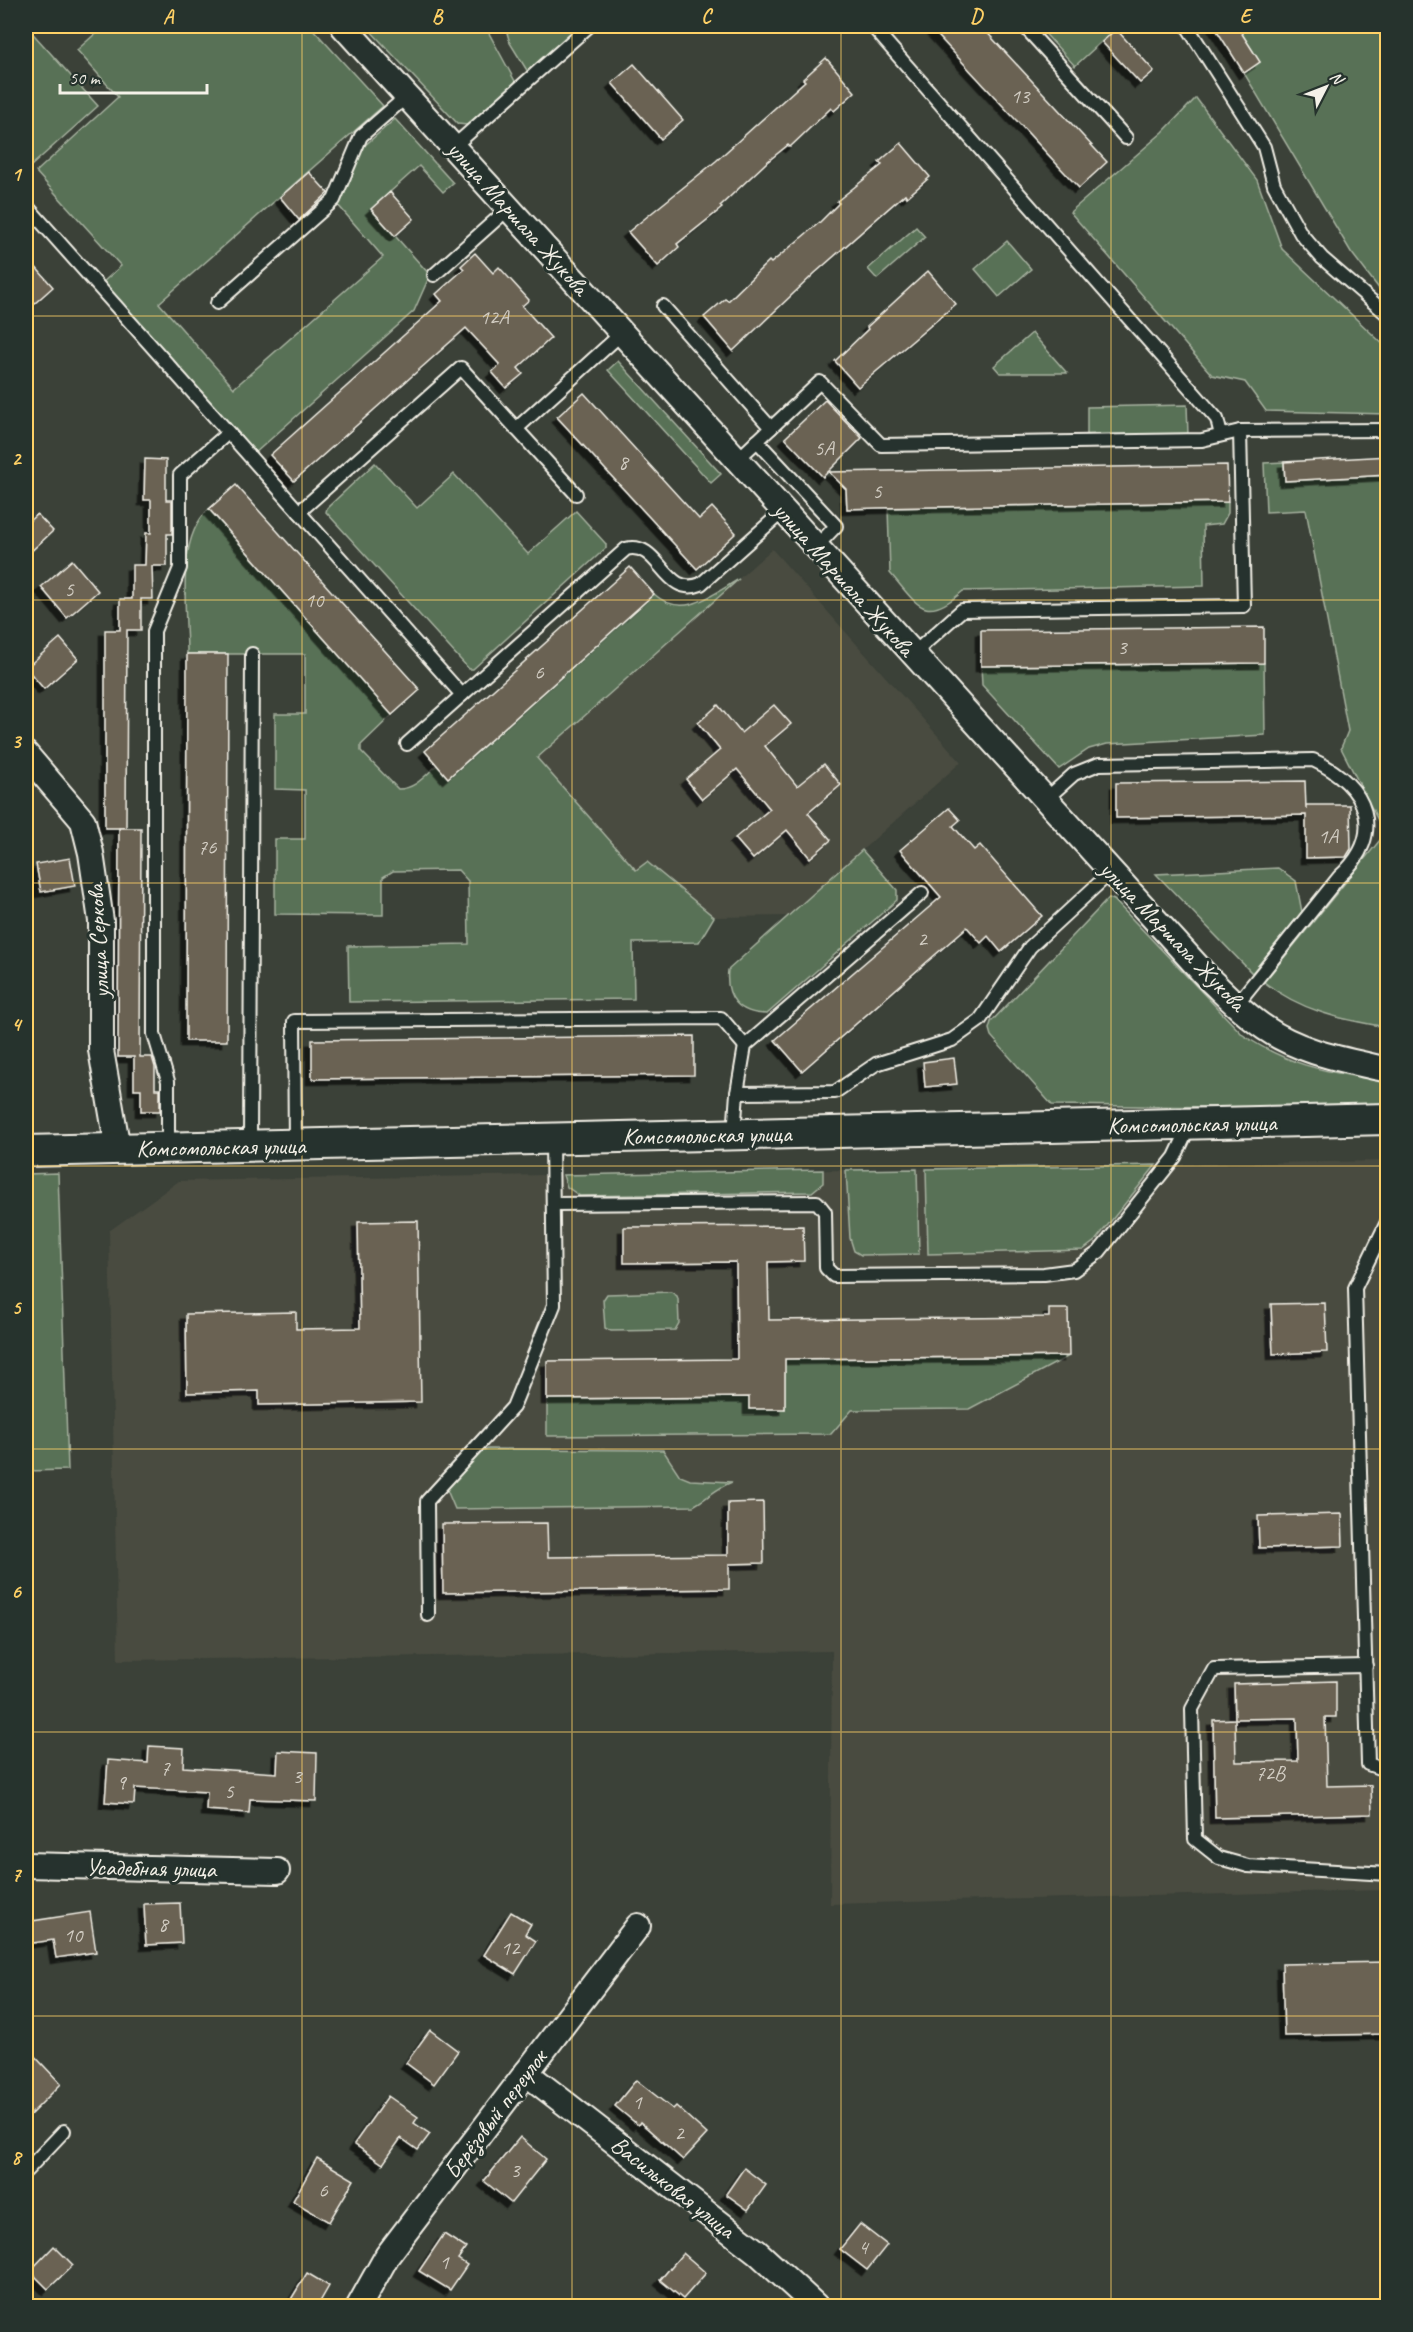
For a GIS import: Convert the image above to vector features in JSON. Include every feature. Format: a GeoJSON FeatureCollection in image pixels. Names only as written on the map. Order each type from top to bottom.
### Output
{"type":"FeatureCollection","features":[{"type":"Feature","properties":{"kind":"street","name":"улица Маршала Жукова"},"geometry":{"type":"LineString","coordinates":[[343,26],[1209,979],[1266,1029],[1309,1050],[1388,1070]]}},
{"type":"Feature","properties":{"kind":"street","name":"улица Серкова"},"geometry":{"type":"LineString","coordinates":[[26,754],[84,821],[101,921],[101,1050],[118,1149]]}},
{"type":"Feature","properties":{"kind":"street","name":"Комсомольская улица"},"geometry":{"type":"LineString","coordinates":[[26,1151],[1388,1119]]}},
{"type":"Feature","properties":{"kind":"street","name":"Усадебная улица"},"geometry":{"type":"LineString","coordinates":[[26,1865],[277,1871]]}},
{"type":"Feature","properties":{"kind":"street","name":"Берёзовый переулок"},"geometry":{"type":"LineString","coordinates":[[359,2307],[387,2256],[638,1926]]}},
{"type":"Feature","properties":{"kind":"street","name":"Васильковая улица"},"geometry":{"type":"LineString","coordinates":[[526,2073],[757,2252],[816,2307]]}},
{"type":"Feature","properties":{"kind":"lane"},"geometry":{"type":"LineString","coordinates":[[453,147],[589,26]]}},
{"type":"Feature","properties":{"kind":"lane"},"geometry":{"type":"LineString","coordinates":[[872,26],[1217,419],[1221,435]]}},
{"type":"Feature","properties":{"kind":"lane"},"geometry":{"type":"LineString","coordinates":[[1024,26],[1126,138]]}},
{"type":"Feature","properties":{"kind":"lane"},"geometry":{"type":"LineString","coordinates":[[1186,26],[1264,147],[1274,185],[1301,234],[1322,258],[1388,315]]}},
{"type":"Feature","properties":{"kind":"lane"},"geometry":{"type":"LineString","coordinates":[[217,303],[334,200],[361,136],[407,96]]}},
{"type":"Feature","properties":{"kind":"lane"},"geometry":{"type":"LineString","coordinates":[[26,206],[462,695]]}},
{"type":"Feature","properties":{"kind":"lane"},"geometry":{"type":"LineString","coordinates":[[434,275],[509,208]]}},
{"type":"Feature","properties":{"kind":"lane"},"geometry":{"type":"LineString","coordinates":[[663,306],[771,428]]}},
{"type":"Feature","properties":{"kind":"lane"},"geometry":{"type":"LineString","coordinates":[[516,429],[622,333]]}},
{"type":"Feature","properties":{"kind":"lane"},"geometry":{"type":"LineString","coordinates":[[299,512],[461,368],[576,494]]}},
{"type":"Feature","properties":{"kind":"lane"},"geometry":{"type":"LineString","coordinates":[[737,460],[820,381],[881,445],[1202,440],[1240,431],[1388,430]]}},
{"type":"Feature","properties":{"kind":"lane"},"geometry":{"type":"LineString","coordinates":[[912,654],[962,610],[1244,606],[1240,431]]}},
{"type":"Feature","properties":{"kind":"lane"},"geometry":{"type":"LineString","coordinates":[[168,1148],[168,1081],[154,1034],[154,631],[180,568],[180,476],[228,433]]}},
{"type":"Feature","properties":{"kind":"lane"},"geometry":{"type":"LineString","coordinates":[[757,441],[836,526],[816,547]]}},
{"type":"Feature","properties":{"kind":"lane"},"geometry":{"type":"LineString","coordinates":[[407,744],[626,549],[639,548],[646,552],[675,583],[693,587],[701,584],[783,511]]}},
{"type":"Feature","properties":{"kind":"lane"},"geometry":{"type":"LineString","coordinates":[[250,1146],[252,654]]}},
{"type":"Feature","properties":{"kind":"lane"},"geometry":{"type":"LineString","coordinates":[[1045,800],[1074,774],[1099,764],[1312,760],[1343,778],[1364,807],[1365,846],[1354,864],[1339,878],[1236,1005]]}},
{"type":"Feature","properties":{"kind":"lane"},"geometry":{"type":"LineString","coordinates":[[737,1093],[835,1092],[876,1064],[952,1041],[980,1020],[1030,947],[1111,872]]}},
{"type":"Feature","properties":{"kind":"lane"},"geometry":{"type":"LineString","coordinates":[[734,1134],[737,1093],[745,1046],[922,893]]}},
{"type":"Feature","properties":{"kind":"lane"},"geometry":{"type":"LineString","coordinates":[[295,1145],[294,1021],[721,1017],[745,1046]]}},
{"type":"Feature","properties":{"kind":"lane"},"geometry":{"type":"LineString","coordinates":[[553,1204],[817,1202],[825,1212],[826,1268],[834,1276],[1044,1274],[1074,1270],[1099,1252],[1175,1157],[1191,1124]]}},
{"type":"Feature","properties":{"kind":"lane"},"geometry":{"type":"LineString","coordinates":[[428,1615],[427,1501],[513,1407],[554,1305],[552,1139]]}},
{"type":"Feature","properties":{"kind":"lane"},"geometry":{"type":"LineString","coordinates":[[1388,1220],[1355,1288],[1368,1764],[1388,1771]]}},
{"type":"Feature","properties":{"kind":"lane"},"geometry":{"type":"LineString","coordinates":[[1366,1666],[1214,1669],[1191,1709],[1195,1839],[1219,1858],[1248,1866],[1388,1874]]}},
{"type":"Feature","properties":{"kind":"lane"},"geometry":{"type":"LineString","coordinates":[[26,2171],[64,2131]]}},
{"type":"Feature","properties":{"kind":"shaded area"},"geometry":{"type":"Polygon","coordinates":[[[772,549],[961,762],[788,916],[714,917],[647,862],[636,871],[537,758],[772,549]]]}},
{"type":"Feature","properties":{"kind":"shaded area"},"geometry":{"type":"Polygon","coordinates":[[[1387,1161],[1387,1890],[830,1904],[832,1651],[118,1660],[109,1231],[179,1181],[1387,1161]]]}},
{"type":"Feature","properties":{"kind":"green space"},"geometry":{"type":"Polygon","coordinates":[[[26,26],[98,106],[31,166],[26,160],[26,26]]]}},
{"type":"Feature","properties":{"kind":"green space"},"geometry":{"type":"Polygon","coordinates":[[[104,26],[310,26],[383,106],[159,303],[234,388],[383,257],[338,205],[363,147],[395,119],[453,183],[443,192],[419,166],[371,209],[430,275],[414,311],[254,454],[102,283],[121,266],[36,172],[118,97],[77,50],[104,26]]]}},
{"type":"Feature","properties":{"kind":"green space"},"geometry":{"type":"Polygon","coordinates":[[[366,26],[485,26],[516,83],[475,120],[467,125],[458,124],[366,26]]]}},
{"type":"Feature","properties":{"kind":"green space"},"geometry":{"type":"Polygon","coordinates":[[[505,26],[580,26],[528,72],[510,43],[505,26]]]}},
{"type":"Feature","properties":{"kind":"green space"},"geometry":{"type":"Polygon","coordinates":[[[1038,26],[1104,26],[1111,33],[1075,66],[1038,26]]]}},
{"type":"Feature","properties":{"kind":"green space"},"geometry":{"type":"Polygon","coordinates":[[[1237,26],[1387,26],[1387,299],[1351,252],[1244,73],[1260,62],[1237,26]]]}},
{"type":"Feature","properties":{"kind":"green space"},"geometry":{"type":"Polygon","coordinates":[[[1196,98],[1257,180],[1282,249],[1387,348],[1387,414],[1266,411],[1245,382],[1212,375],[1070,212],[1163,132],[1196,98]]]}},
{"type":"Feature","properties":{"kind":"green space"},"geometry":{"type":"Polygon","coordinates":[[[916,227],[925,237],[877,279],[868,269],[916,227]]]}},
{"type":"Feature","properties":{"kind":"green space"},"geometry":{"type":"Polygon","coordinates":[[[1007,241],[1031,269],[999,297],[975,269],[1007,241]]]}},
{"type":"Feature","properties":{"kind":"green space"},"geometry":{"type":"Polygon","coordinates":[[[1032,333],[1067,373],[1000,373],[994,366],[1032,333]]]}},
{"type":"Feature","properties":{"kind":"green space"},"geometry":{"type":"Polygon","coordinates":[[[618,361],[721,474],[711,483],[608,370],[618,361]]]}},
{"type":"Feature","properties":{"kind":"green space"},"geometry":{"type":"Polygon","coordinates":[[[1187,405],[1188,435],[1087,437],[1087,407],[1187,405]]]}},
{"type":"Feature","properties":{"kind":"green space"},"geometry":{"type":"Polygon","coordinates":[[[1284,462],[1285,481],[1387,475],[1387,1027],[1322,1013],[1292,1000],[1264,982],[1385,834],[1341,748],[1348,731],[1306,510],[1266,512],[1264,463],[1284,462]]]}},
{"type":"Feature","properties":{"kind":"green space"},"geometry":{"type":"Polygon","coordinates":[[[375,463],[417,508],[454,474],[528,554],[576,511],[606,544],[606,548],[473,669],[469,669],[326,512],[327,508],[375,463]]]}},
{"type":"Feature","properties":{"kind":"green space"},"geometry":{"type":"Polygon","coordinates":[[[1228,502],[1228,513],[1222,524],[1203,526],[1204,586],[963,591],[939,607],[930,609],[915,602],[890,573],[888,508],[1228,502]]]}},
{"type":"Feature","properties":{"kind":"green space"},"geometry":{"type":"Polygon","coordinates":[[[209,509],[392,715],[361,745],[361,751],[398,789],[415,784],[437,765],[449,777],[654,594],[676,605],[687,605],[708,598],[739,579],[537,758],[636,870],[647,862],[714,917],[699,942],[633,943],[634,999],[349,1002],[348,946],[469,944],[468,881],[458,870],[393,871],[383,877],[383,915],[275,914],[275,839],[305,839],[305,790],[275,789],[275,714],[305,714],[305,654],[187,654],[185,577],[187,557],[191,538],[198,522],[209,509]]]}},
{"type":"Feature","properties":{"kind":"green space"},"geometry":{"type":"Polygon","coordinates":[[[1264,663],[1265,735],[1107,744],[1089,749],[1059,769],[982,685],[981,666],[1264,663]]]}},
{"type":"Feature","properties":{"kind":"green space"},"geometry":{"type":"Polygon","coordinates":[[[862,850],[897,890],[897,900],[767,1014],[749,1011],[742,1007],[736,1002],[729,989],[728,970],[862,850]]]}},
{"type":"Feature","properties":{"kind":"green space"},"geometry":{"type":"Polygon","coordinates":[[[1278,868],[1296,881],[1302,912],[1252,973],[1156,874],[1278,868]]]}},
{"type":"Feature","properties":{"kind":"green space"},"geometry":{"type":"Polygon","coordinates":[[[1109,898],[1114,900],[1243,1035],[1295,1062],[1387,1082],[1387,1109],[1052,1105],[991,1036],[989,1029],[991,1022],[1109,898]]]}},
{"type":"Feature","properties":{"kind":"green space"},"geometry":{"type":"Polygon","coordinates":[[[1156,1165],[1095,1241],[1083,1250],[928,1254],[926,1169],[1156,1165]]]}},
{"type":"Feature","properties":{"kind":"green space"},"geometry":{"type":"Polygon","coordinates":[[[917,1169],[919,1254],[861,1255],[854,1251],[850,1238],[846,1170],[917,1169]]]}},
{"type":"Feature","properties":{"kind":"green space"},"geometry":{"type":"Polygon","coordinates":[[[823,1170],[823,1183],[812,1192],[580,1196],[567,1187],[563,1175],[823,1170]]]}},
{"type":"Feature","properties":{"kind":"green space"},"geometry":{"type":"Polygon","coordinates":[[[58,1173],[68,1470],[26,1471],[26,1174],[58,1173]]]}},
{"type":"Feature","properties":{"kind":"green space"},"geometry":{"type":"Polygon","coordinates":[[[671,1292],[678,1299],[679,1323],[675,1330],[611,1331],[605,1328],[603,1300],[607,1294],[671,1292]]]}},
{"type":"Feature","properties":{"kind":"green space"},"geometry":{"type":"Polygon","coordinates":[[[1069,1356],[969,1409],[852,1410],[831,1434],[547,1436],[547,1399],[749,1397],[785,1409],[785,1372],[778,1359],[1069,1356]]]}},
{"type":"Feature","properties":{"kind":"green space"},"geometry":{"type":"Polygon","coordinates":[[[488,1449],[663,1450],[680,1476],[690,1480],[732,1482],[693,1506],[455,1509],[447,1490],[464,1466],[475,1456],[488,1449]]]}},
{"type":"Feature","properties":{"kind":"building"},"geometry":{"type":"Polygon","coordinates":[[[929,26],[981,26],[1107,162],[1079,188],[929,26]]]}},
{"type":"Feature","properties":{"kind":"building"},"geometry":{"type":"Polygon","coordinates":[[[1214,26],[1237,26],[1260,62],[1244,73],[1214,26]]]}},
{"type":"Feature","properties":{"kind":"building"},"geometry":{"type":"Polygon","coordinates":[[[1116,29],[1154,71],[1140,83],[1102,42],[1116,29]]]}},
{"type":"Feature","properties":{"kind":"building"},"geometry":{"type":"Polygon","coordinates":[[[826,58],[855,92],[834,111],[831,108],[790,147],[788,145],[767,162],[720,206],[722,208],[677,244],[679,247],[658,266],[628,232],[716,161],[805,81],[803,79],[826,58]]]}},
{"type":"Feature","properties":{"kind":"building"},"geometry":{"type":"Polygon","coordinates":[[[634,64],[683,120],[661,139],[612,83],[634,64]]]}},
{"type":"Feature","properties":{"kind":"building"},"geometry":{"type":"Polygon","coordinates":[[[901,143],[930,177],[907,197],[905,194],[815,273],[733,351],[704,317],[725,299],[728,301],[769,261],[771,263],[820,222],[839,203],[837,201],[882,165],[879,162],[901,143]]]}},
{"type":"Feature","properties":{"kind":"building"},"geometry":{"type":"Polygon","coordinates":[[[309,172],[328,193],[299,220],[280,197],[309,172]]]}},
{"type":"Feature","properties":{"kind":"building"},"geometry":{"type":"Polygon","coordinates":[[[390,192],[414,219],[395,236],[371,209],[390,192]]]}},
{"type":"Feature","properties":{"kind":"building"},"geometry":{"type":"Polygon","coordinates":[[[475,253],[493,273],[499,267],[529,300],[522,306],[551,338],[518,368],[523,374],[506,388],[492,372],[500,365],[466,328],[294,481],[270,455],[442,301],[436,294],[464,269],[461,266],[475,253]]]}},
{"type":"Feature","properties":{"kind":"building"},"geometry":{"type":"Polygon","coordinates":[[[26,256],[53,287],[26,311],[26,256]]]}},
{"type":"Feature","properties":{"kind":"building"},"geometry":{"type":"Polygon","coordinates":[[[928,271],[956,304],[858,387],[835,361],[868,329],[867,327],[928,271]]]}},
{"type":"Feature","properties":{"kind":"building"},"geometry":{"type":"Polygon","coordinates":[[[584,393],[699,519],[712,507],[736,533],[697,569],[557,417],[584,393]]]}},
{"type":"Feature","properties":{"kind":"building"},"geometry":{"type":"Polygon","coordinates":[[[825,400],[862,438],[823,477],[785,438],[825,400]]]}},
{"type":"Feature","properties":{"kind":"building"},"geometry":{"type":"Polygon","coordinates":[[[1388,456],[1388,475],[1285,481],[1284,462],[1388,456]]]}},
{"type":"Feature","properties":{"kind":"building"},"geometry":{"type":"Polygon","coordinates":[[[145,459],[166,460],[166,500],[172,500],[172,534],[167,534],[167,566],[152,566],[153,599],[141,599],[141,630],[127,630],[126,828],[105,828],[105,630],[120,630],[120,599],[132,599],[132,565],[145,565],[146,533],[151,533],[151,500],[144,500],[145,459]]]}},
{"type":"Feature","properties":{"kind":"building"},"geometry":{"type":"Polygon","coordinates":[[[1227,465],[1228,502],[847,509],[846,489],[829,472],[1227,465]]]}},
{"type":"Feature","properties":{"kind":"building"},"geometry":{"type":"Polygon","coordinates":[[[236,485],[420,690],[392,715],[209,509],[236,485]]]}},
{"type":"Feature","properties":{"kind":"building"},"geometry":{"type":"Polygon","coordinates":[[[37,514],[53,531],[26,556],[26,524],[37,514]]]}},
{"type":"Feature","properties":{"kind":"building"},"geometry":{"type":"Polygon","coordinates":[[[72,560],[98,591],[67,618],[41,587],[72,560]]]}},
{"type":"Feature","properties":{"kind":"building"},"geometry":{"type":"Polygon","coordinates":[[[630,567],[654,594],[448,778],[425,751],[630,567]]]}},
{"type":"Feature","properties":{"kind":"building"},"geometry":{"type":"Polygon","coordinates":[[[1264,627],[1264,663],[981,666],[981,630],[1264,627]]]}},
{"type":"Feature","properties":{"kind":"building"},"geometry":{"type":"Polygon","coordinates":[[[60,638],[78,659],[44,689],[26,668],[60,638]]]}},
{"type":"Feature","properties":{"kind":"building"},"geometry":{"type":"Polygon","coordinates":[[[187,654],[228,654],[227,1041],[186,1041],[187,654]]]}},
{"type":"Feature","properties":{"kind":"building"},"geometry":{"type":"Polygon","coordinates":[[[718,705],[741,733],[774,705],[791,724],[765,746],[797,786],[824,764],[841,785],[808,813],[831,840],[810,858],[787,830],[753,859],[735,838],[770,809],[737,769],[702,799],[686,779],[720,750],[698,723],[718,705]]]}},
{"type":"Feature","properties":{"kind":"building"},"geometry":{"type":"Polygon","coordinates":[[[1305,781],[1306,809],[1306,805],[1350,805],[1351,849],[1346,857],[1306,858],[1306,815],[1116,818],[1116,783],[1305,781]]]}},
{"type":"Feature","properties":{"kind":"building"},"geometry":{"type":"Polygon","coordinates":[[[949,808],[960,820],[953,826],[974,850],[980,845],[1042,916],[1001,952],[988,936],[981,943],[967,927],[802,1071],[775,1040],[941,897],[900,850],[949,808]]]}},
{"type":"Feature","properties":{"kind":"building"},"geometry":{"type":"Polygon","coordinates":[[[119,828],[141,828],[140,1057],[152,1057],[155,1067],[155,1089],[160,1089],[160,1111],[141,1111],[141,1089],[134,1089],[134,1057],[118,1057],[119,828]]]}},
{"type":"Feature","properties":{"kind":"building"},"geometry":{"type":"Polygon","coordinates":[[[70,858],[75,886],[41,892],[36,864],[70,858]]]}},
{"type":"Feature","properties":{"kind":"building"},"geometry":{"type":"Polygon","coordinates":[[[694,1036],[694,1075],[312,1079],[312,1040],[694,1036]]]}},
{"type":"Feature","properties":{"kind":"building"},"geometry":{"type":"Polygon","coordinates":[[[954,1058],[957,1084],[925,1087],[923,1062],[954,1058]]]}},
{"type":"Feature","properties":{"kind":"building"},"geometry":{"type":"Polygon","coordinates":[[[418,1221],[421,1402],[259,1405],[259,1391],[187,1393],[186,1314],[296,1312],[296,1329],[360,1328],[358,1222],[418,1221]]]}},
{"type":"Feature","properties":{"kind":"building"},"geometry":{"type":"Polygon","coordinates":[[[803,1226],[804,1261],[768,1262],[769,1320],[1049,1317],[1049,1309],[1068,1309],[1069,1356],[785,1359],[785,1409],[749,1409],[749,1397],[547,1399],[547,1361],[737,1359],[736,1262],[624,1263],[624,1227],[803,1226]]]}},
{"type":"Feature","properties":{"kind":"building"},"geometry":{"type":"Polygon","coordinates":[[[1325,1303],[1327,1352],[1273,1354],[1271,1304],[1325,1303]]]}},
{"type":"Feature","properties":{"kind":"building"},"geometry":{"type":"Polygon","coordinates":[[[763,1502],[764,1563],[729,1564],[729,1589],[443,1593],[442,1524],[547,1523],[548,1557],[728,1555],[728,1503],[763,1502]]]}},
{"type":"Feature","properties":{"kind":"building"},"geometry":{"type":"Polygon","coordinates":[[[1342,1514],[1343,1546],[1259,1548],[1258,1516],[1342,1514]]]}},
{"type":"Feature","properties":{"kind":"building"},"geometry":{"type":"Polygon","coordinates":[[[1336,1681],[1336,1717],[1325,1717],[1327,1786],[1371,1785],[1372,1814],[1215,1818],[1213,1720],[1235,1719],[1234,1684],[1336,1681]],[[1297,1718],[1235,1719],[1236,1762],[1298,1761],[1297,1718]]]}},
{"type":"Feature","properties":{"kind":"building"},"geometry":{"type":"Polygon","coordinates":[[[149,1746],[184,1748],[183,1767],[277,1773],[278,1751],[317,1753],[316,1801],[250,1799],[249,1813],[206,1810],[207,1792],[135,1788],[134,1804],[105,1802],[108,1760],[148,1763],[149,1746]]]}},
{"type":"Feature","properties":{"kind":"building"},"geometry":{"type":"Polygon","coordinates":[[[180,1903],[182,1943],[146,1945],[144,1904],[180,1903]]]}},
{"type":"Feature","properties":{"kind":"building"},"geometry":{"type":"Polygon","coordinates":[[[90,1912],[96,1952],[56,1958],[53,1940],[26,1944],[26,1922],[90,1912]]]}},
{"type":"Feature","properties":{"kind":"building"},"geometry":{"type":"Polygon","coordinates":[[[511,1912],[531,1924],[525,1934],[536,1941],[515,1974],[484,1955],[511,1912]]]}},
{"type":"Feature","properties":{"kind":"building"},"geometry":{"type":"Polygon","coordinates":[[[1388,1962],[1388,2034],[1284,2036],[1282,1964],[1388,1962]]]}},
{"type":"Feature","properties":{"kind":"building"},"geometry":{"type":"Polygon","coordinates":[[[430,2030],[458,2051],[434,2084],[406,2063],[430,2030]]]}},
{"type":"Feature","properties":{"kind":"building"},"geometry":{"type":"Polygon","coordinates":[[[26,2047],[61,2084],[26,2119],[26,2047]]]}},
{"type":"Feature","properties":{"kind":"building"},"geometry":{"type":"Polygon","coordinates":[[[636,2080],[673,2109],[676,2106],[707,2134],[683,2160],[640,2122],[638,2125],[615,2106],[636,2080]]]}},
{"type":"Feature","properties":{"kind":"building"},"geometry":{"type":"Polygon","coordinates":[[[388,2096],[418,2117],[414,2123],[430,2134],[418,2150],[401,2138],[383,2164],[354,2144],[388,2096]]]}},
{"type":"Feature","properties":{"kind":"building"},"geometry":{"type":"Polygon","coordinates":[[[520,2137],[546,2159],[511,2203],[484,2181],[520,2137]]]}},
{"type":"Feature","properties":{"kind":"building"},"geometry":{"type":"Polygon","coordinates":[[[317,2158],[354,2180],[329,2222],[293,2201],[317,2158]]]}},
{"type":"Feature","properties":{"kind":"building"},"geometry":{"type":"Polygon","coordinates":[[[744,2168],[766,2185],[748,2210],[726,2194],[744,2168]]]}},
{"type":"Feature","properties":{"kind":"building"},"geometry":{"type":"Polygon","coordinates":[[[860,2224],[887,2245],[867,2270],[840,2249],[860,2224]]]}},
{"type":"Feature","properties":{"kind":"building"},"geometry":{"type":"Polygon","coordinates":[[[444,2234],[466,2248],[458,2259],[467,2265],[450,2290],[419,2271],[444,2234]]]}},
{"type":"Feature","properties":{"kind":"building"},"geometry":{"type":"Polygon","coordinates":[[[54,2246],[73,2265],[48,2289],[30,2271],[54,2246]]]}},
{"type":"Feature","properties":{"kind":"building"},"geometry":{"type":"Polygon","coordinates":[[[683,2253],[706,2273],[683,2299],[660,2280],[683,2253]]]}},
{"type":"Feature","properties":{"kind":"building"},"geometry":{"type":"Polygon","coordinates":[[[307,2273],[329,2286],[317,2307],[300,2307],[290,2301],[307,2273]]]}}]}
